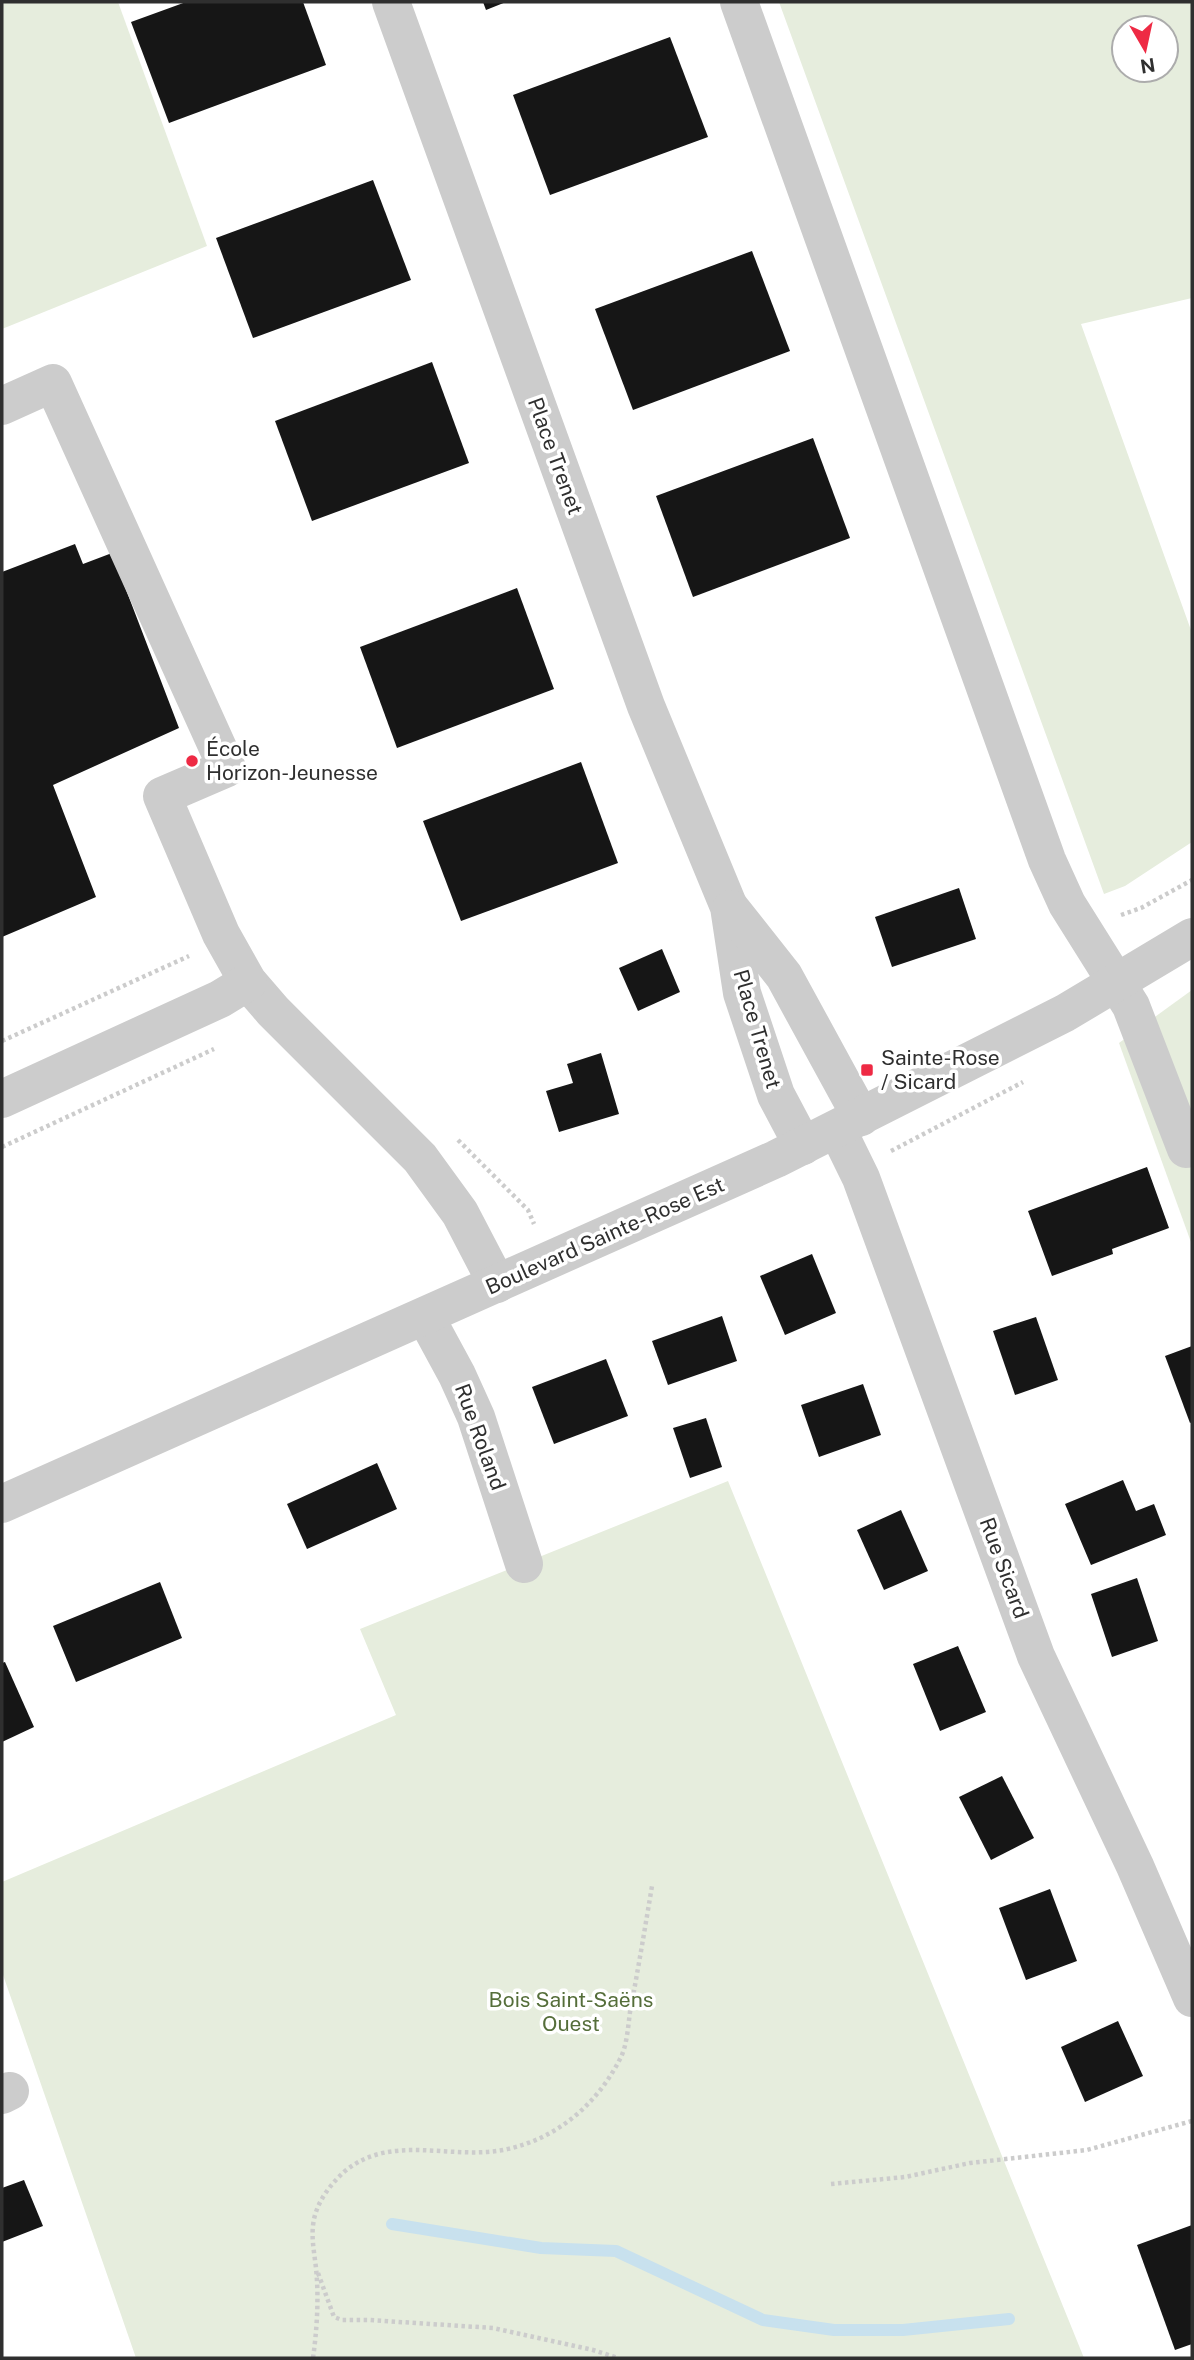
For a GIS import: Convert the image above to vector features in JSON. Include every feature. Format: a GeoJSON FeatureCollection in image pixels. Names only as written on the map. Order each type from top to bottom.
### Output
{"type":"FeatureCollection","features":[{"type":"Feature","properties":{"kind":"street","name":"Place Trenet"},"geometry":{"type":"LineString","coordinates":[[391,2],[646,706],[729,907],[742,993],[776,1095],[803,1146]]}},
{"type":"Feature","properties":{"kind":"street"},"geometry":{"type":"LineString","coordinates":[[739,2],[1047,860],[1067,904],[1118,982],[1137,1019],[1186,1149]]}},
{"type":"Feature","properties":{"kind":"street"},"geometry":{"type":"LineString","coordinates":[[2,406],[53,383],[227,768],[162,796],[221,933],[248,982],[273,1011],[420,1158],[460,1213],[497,1284]]}},
{"type":"Feature","properties":{"kind":"street","name":"Place Trenet"},"geometry":{"type":"LineString","coordinates":[[729,907],[784,976],[849,1123]]}},
{"type":"Feature","properties":{"kind":"street","name":"Boulevard Sainte-Rose Est"},"geometry":{"type":"LineString","coordinates":[[2,1504],[803,1146],[1029,1032],[1192,937]]}},
{"type":"Feature","properties":{"kind":"street"},"geometry":{"type":"LineString","coordinates":[[2,1099],[208,1004],[248,982]]}},
{"type":"Feature","properties":{"kind":"street","name":"Rue Sicard"},"geometry":{"type":"LineString","coordinates":[[849,1123],[861,1178],[1036,1656],[1135,1866],[1192,1998]]}},
{"type":"Feature","properties":{"kind":"street","name":"Rue Roland"},"geometry":{"type":"LineString","coordinates":[[425,1316],[476,1417],[524,1564]]}},
{"type":"Feature","properties":{"kind":"path"},"geometry":{"type":"LineString","coordinates":[[1119,915],[1141,908],[1192,880]]}},
{"type":"Feature","properties":{"kind":"path"},"geometry":{"type":"LineString","coordinates":[[2,1041],[198,952]]}},
{"type":"Feature","properties":{"kind":"path"},"geometry":{"type":"LineString","coordinates":[[2,1147],[215,1049]]}},
{"type":"Feature","properties":{"kind":"path"},"geometry":{"type":"LineString","coordinates":[[452,1133],[528,1210],[534,1225]]}},
{"type":"Feature","properties":{"kind":"path"},"geometry":{"type":"LineString","coordinates":[[313,2358],[317,2332],[316,2269],[312,2241],[315,2216],[330,2184],[356,2162],[384,2151],[501,2150],[542,2139],[573,2119],[600,2090],[622,2056],[652,1886]]}},
{"type":"Feature","properties":{"kind":"path"},"geometry":{"type":"LineString","coordinates":[[831,2184],[905,2177],[970,2163],[1087,2150],[1192,2121]]}},
{"type":"Feature","properties":{"kind":"path"},"geometry":{"type":"LineString","coordinates":[[316,2269],[334,2316],[342,2320],[493,2328],[618,2358]]}},
{"type":"Feature","properties":{"kind":"green space"},"geometry":{"type":"Polygon","coordinates":[[[2,2],[118,2],[207,246],[2,329],[2,2]]]}},
{"type":"Feature","properties":{"kind":"green space"},"geometry":{"type":"Polygon","coordinates":[[[779,2],[1192,2],[1192,298],[1081,324],[1192,633],[1192,842],[1125,886],[1104,894],[779,2]]]}},
{"type":"Feature","properties":{"kind":"green space"},"geometry":{"type":"Polygon","coordinates":[[[1192,990],[1192,1245],[1119,1043],[1192,990]]]}},
{"type":"Feature","properties":{"kind":"green space","name":"Bois Saint-Saëns Ouest"},"geometry":{"type":"Polygon","coordinates":[[[728,1481],[1084,2358],[136,2358],[2,1972],[2,1882],[396,1715],[360,1629],[728,1481]]]}},
{"type":"Feature","properties":{"kind":"building"},"geometry":{"type":"Polygon","coordinates":[[[186,2],[303,2],[326,65],[169,123],[131,22],[186,2]]]}},
{"type":"Feature","properties":{"kind":"building"},"geometry":{"type":"Polygon","coordinates":[[[483,2],[506,2],[486,10],[483,2]]]}},
{"type":"Feature","properties":{"kind":"building"},"geometry":{"type":"Polygon","coordinates":[[[670,37],[708,137],[550,195],[513,95],[670,37]]]}},
{"type":"Feature","properties":{"kind":"building"},"geometry":{"type":"Polygon","coordinates":[[[373,180],[411,280],[253,338],[216,238],[373,180]]]}},
{"type":"Feature","properties":{"kind":"building"},"geometry":{"type":"Polygon","coordinates":[[[752,251],[790,351],[633,410],[595,309],[752,251]]]}},
{"type":"Feature","properties":{"kind":"building"},"geometry":{"type":"Polygon","coordinates":[[[432,362],[469,463],[312,521],[275,421],[432,362]]]}},
{"type":"Feature","properties":{"kind":"building"},"geometry":{"type":"Polygon","coordinates":[[[813,438],[850,538],[693,597],[656,496],[813,438]]]}},
{"type":"Feature","properties":{"kind":"building"},"geometry":{"type":"Polygon","coordinates":[[[75,544],[83,564],[112,553],[179,728],[53,785],[96,897],[2,937],[2,572],[75,544]]]}},
{"type":"Feature","properties":{"kind":"building"},"geometry":{"type":"Polygon","coordinates":[[[517,588],[554,689],[397,748],[360,647],[517,588]]]}},
{"type":"Feature","properties":{"kind":"building"},"geometry":{"type":"Polygon","coordinates":[[[581,762],[618,863],[461,921],[423,821],[581,762]]]}},
{"type":"Feature","properties":{"kind":"building"},"geometry":{"type":"Polygon","coordinates":[[[959,888],[976,939],[892,967],[875,917],[959,888]]]}},
{"type":"Feature","properties":{"kind":"building"},"geometry":{"type":"Polygon","coordinates":[[[662,949],[680,992],[638,1011],[619,968],[662,949]]]}},
{"type":"Feature","properties":{"kind":"building"},"geometry":{"type":"Polygon","coordinates":[[[601,1053],[619,1114],[559,1132],[546,1091],[573,1083],[567,1064],[601,1053]]]}},
{"type":"Feature","properties":{"kind":"building"},"geometry":{"type":"Polygon","coordinates":[[[1147,1167],[1169,1228],[1112,1249],[1113,1254],[1052,1276],[1028,1211],[1147,1167]]]}},
{"type":"Feature","properties":{"kind":"building"},"geometry":{"type":"Polygon","coordinates":[[[812,1254],[836,1313],[785,1335],[760,1276],[812,1254]]]}},
{"type":"Feature","properties":{"kind":"building"},"geometry":{"type":"Polygon","coordinates":[[[722,1316],[737,1361],[668,1385],[652,1341],[722,1316]]]}},
{"type":"Feature","properties":{"kind":"building"},"geometry":{"type":"Polygon","coordinates":[[[1036,1317],[1058,1380],[1015,1395],[993,1331],[1036,1317]]]}},
{"type":"Feature","properties":{"kind":"building"},"geometry":{"type":"Polygon","coordinates":[[[1192,1346],[1192,1422],[1190,1423],[1165,1356],[1192,1346]]]}},
{"type":"Feature","properties":{"kind":"building"},"geometry":{"type":"Polygon","coordinates":[[[606,1359],[628,1416],[554,1444],[532,1387],[606,1359]]]}},
{"type":"Feature","properties":{"kind":"building"},"geometry":{"type":"Polygon","coordinates":[[[863,1384],[881,1435],[819,1457],[801,1405],[863,1384]]]}},
{"type":"Feature","properties":{"kind":"building"},"geometry":{"type":"Polygon","coordinates":[[[706,1418],[722,1467],[690,1478],[673,1428],[706,1418]]]}},
{"type":"Feature","properties":{"kind":"building"},"geometry":{"type":"Polygon","coordinates":[[[377,1463],[397,1509],[307,1549],[287,1504],[377,1463]]]}},
{"type":"Feature","properties":{"kind":"building"},"geometry":{"type":"Polygon","coordinates":[[[1123,1480],[1136,1511],[1154,1504],[1166,1535],[1091,1565],[1065,1504],[1123,1480]]]}},
{"type":"Feature","properties":{"kind":"building"},"geometry":{"type":"Polygon","coordinates":[[[901,1510],[928,1571],[884,1590],[857,1530],[901,1510]]]}},
{"type":"Feature","properties":{"kind":"building"},"geometry":{"type":"Polygon","coordinates":[[[1137,1578],[1158,1641],[1112,1657],[1091,1594],[1137,1578]]]}},
{"type":"Feature","properties":{"kind":"building"},"geometry":{"type":"Polygon","coordinates":[[[160,1582],[182,1638],[76,1682],[53,1626],[160,1582]]]}},
{"type":"Feature","properties":{"kind":"building"},"geometry":{"type":"Polygon","coordinates":[[[958,1646],[986,1712],[940,1731],[913,1664],[958,1646]]]}},
{"type":"Feature","properties":{"kind":"building"},"geometry":{"type":"Polygon","coordinates":[[[5,1662],[34,1727],[2,1742],[2,1663],[5,1662]]]}},
{"type":"Feature","properties":{"kind":"building"},"geometry":{"type":"Polygon","coordinates":[[[1002,1776],[1034,1838],[991,1860],[959,1797],[1002,1776]]]}},
{"type":"Feature","properties":{"kind":"building"},"geometry":{"type":"Polygon","coordinates":[[[1050,1889],[1077,1961],[1026,1980],[999,1908],[1050,1889]]]}},
{"type":"Feature","properties":{"kind":"building"},"geometry":{"type":"Polygon","coordinates":[[[1118,2021],[1143,2076],[1085,2102],[1061,2047],[1118,2021]]]}},
{"type":"Feature","properties":{"kind":"building"},"geometry":{"type":"Polygon","coordinates":[[[24,2180],[43,2226],[2,2242],[2,2188],[24,2180]]]}},
{"type":"Feature","properties":{"kind":"building"},"geometry":{"type":"Polygon","coordinates":[[[1192,2225],[1192,2344],[1175,2350],[1137,2245],[1192,2225]]]}},
{"type":"Feature","properties":{"kind":"waterway"},"geometry":{"type":"LineString","coordinates":[[392,2224],[541,2248],[616,2251],[763,2320],[834,2330],[903,2330],[1009,2319]]}},
{"type":"Feature","properties":{"kind":"place","name":"École Horizon-Jeunesse"},"geometry":{"type":"Point","coordinates":[192,761]}},
{"type":"Feature","properties":{"kind":"place","name":"Sainte-Rose / Sicard"},"geometry":{"type":"Point","coordinates":[867,1070]}}]}
